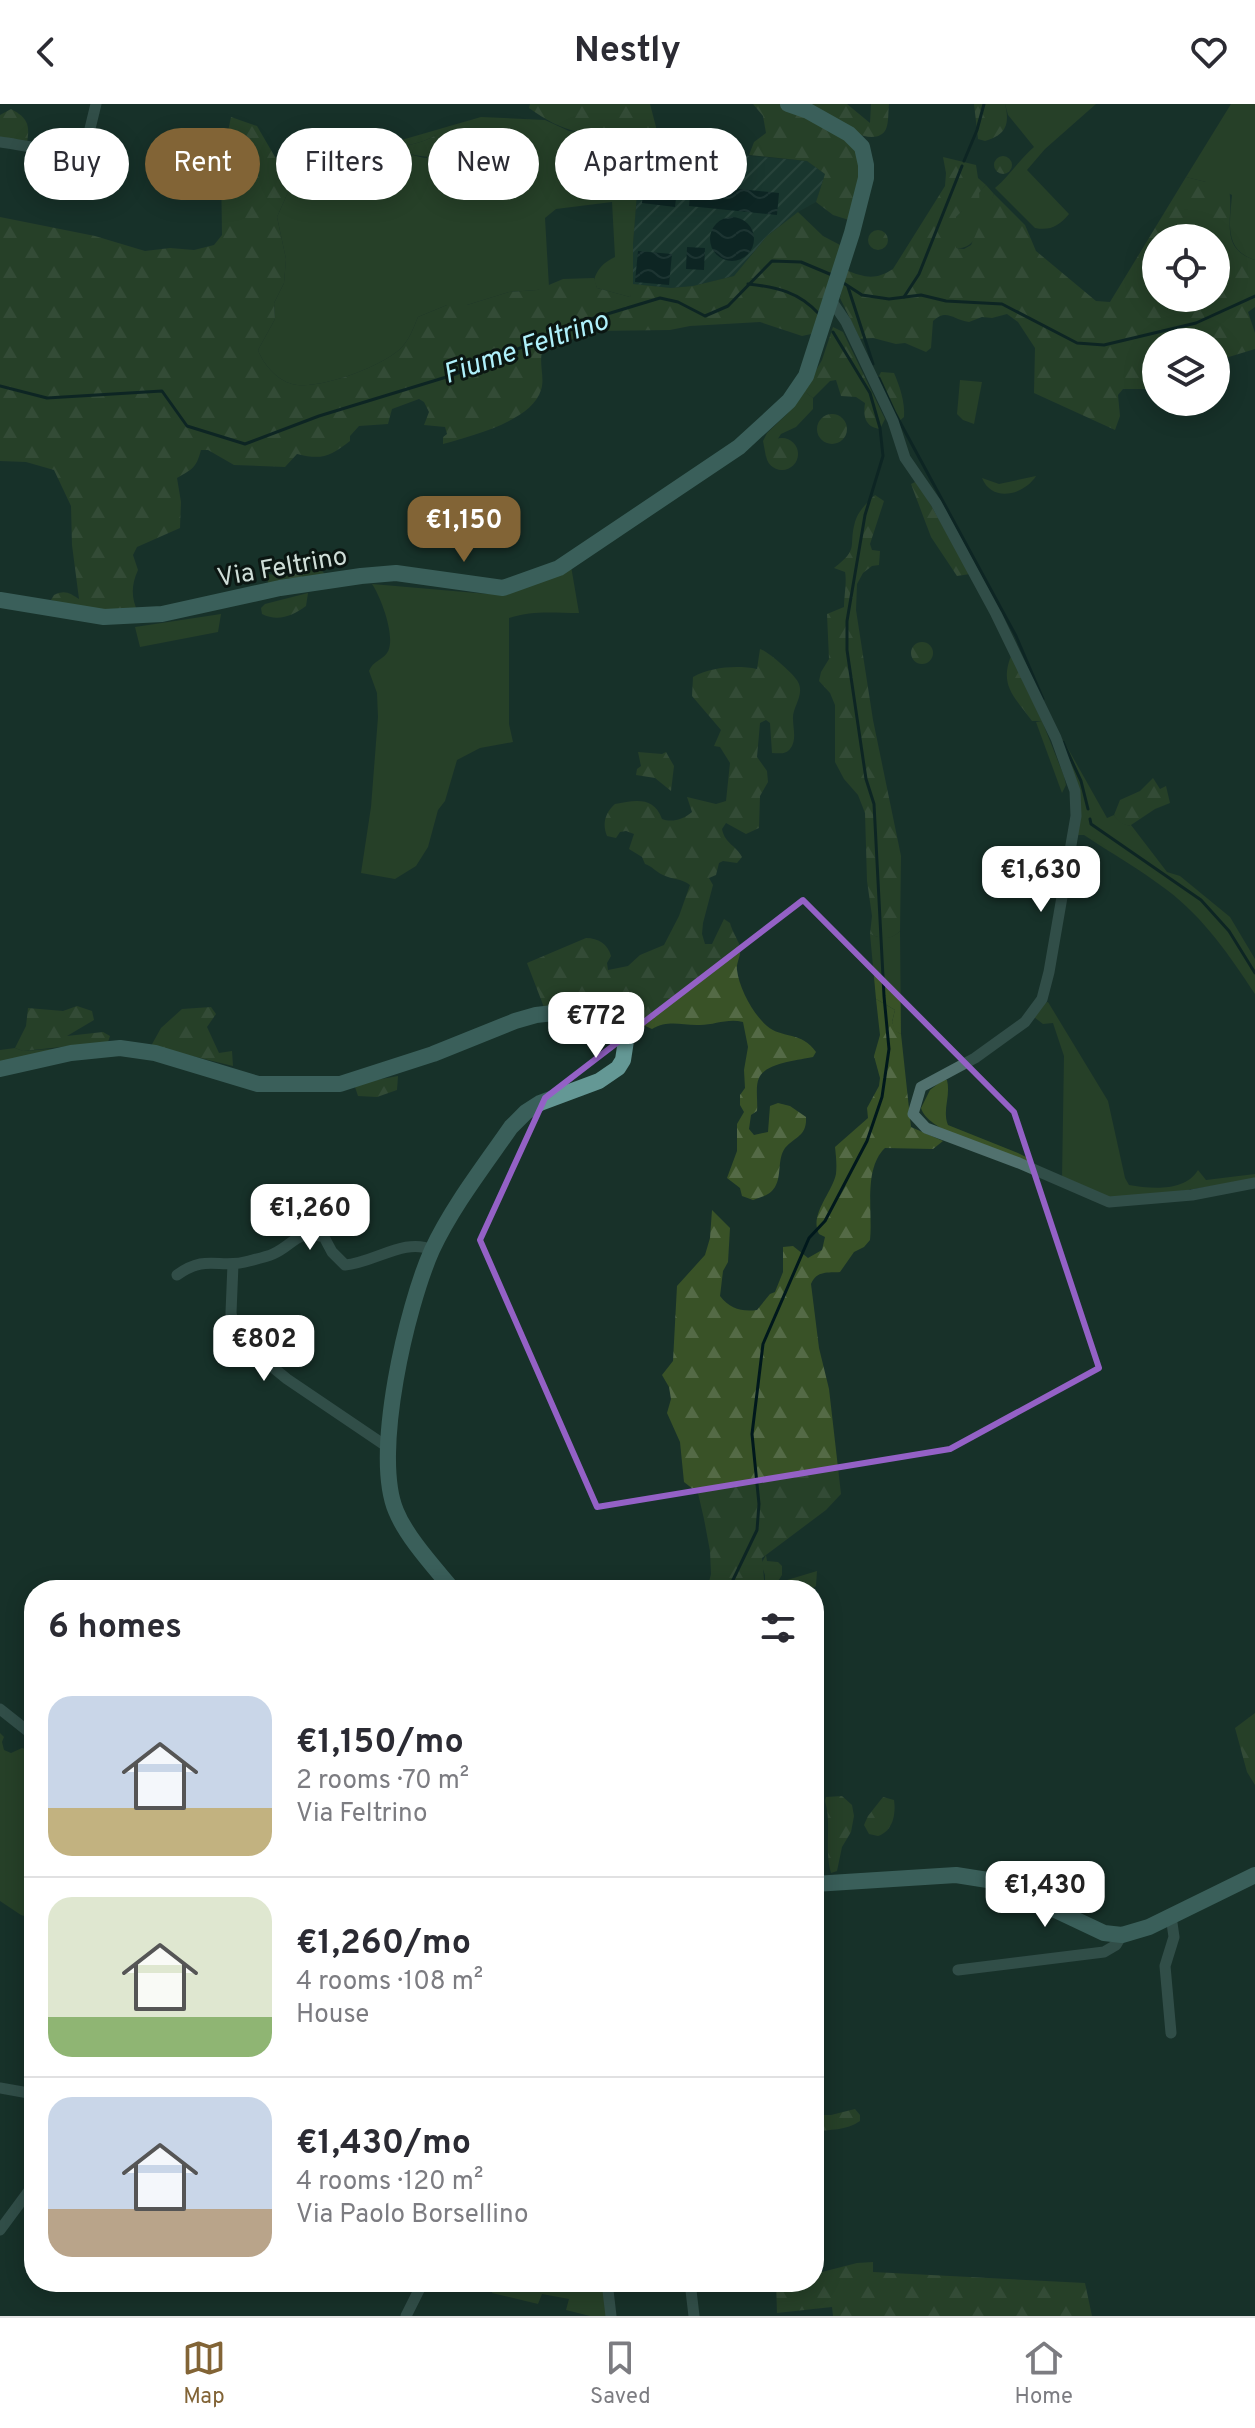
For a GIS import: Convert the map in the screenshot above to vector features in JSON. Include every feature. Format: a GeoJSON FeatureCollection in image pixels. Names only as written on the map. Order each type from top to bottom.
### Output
{"type":"FeatureCollection","features":[{"type":"Feature","properties":{"kind":"street"},"geometry":{"type":"LineString","coordinates":[[0,142],[60,149],[82,144],[87,141],[96,104]]}},
{"type":"Feature","properties":{"kind":"street","name":"Via Feltrino"},"geometry":{"type":"LineString","coordinates":[[0,600],[104,617],[162,614],[280,588],[361,576],[396,573],[503,588],[559,568],[739,447],[789,401],[806,376],[866,178],[862,147],[849,134],[808,111],[788,104]]}},
{"type":"Feature","properties":{"kind":"street"},"geometry":{"type":"LineString","coordinates":[[831,300],[846,322],[893,421],[905,458],[936,503],[996,614],[1056,738],[1075,791],[1076,816],[1042,999],[1025,1022],[975,1058],[921,1087],[913,1114],[926,1128],[1109,1202],[1192,1195],[1255,1183]]}},
{"type":"Feature","properties":{"kind":"street"},"geometry":{"type":"LineString","coordinates":[[0,1069],[71,1053],[120,1048],[155,1053],[258,1084],[340,1084],[445,1050],[536,1015],[598,1008],[617,1016],[627,1034],[623,1060],[618,1068],[599,1081],[558,1094],[526,1112],[498,1145],[432,1250],[404,1341],[392,1409],[389,1448],[391,1494],[396,1513],[446,1580]]}},
{"type":"Feature","properties":{"kind":"street"},"geometry":{"type":"LineString","coordinates":[[177,1275],[207,1261],[233,1264],[275,1253],[296,1237],[310,1234],[324,1237],[332,1252],[345,1265],[415,1245],[432,1250]]}},
{"type":"Feature","properties":{"kind":"street"},"geometry":{"type":"LineString","coordinates":[[233,1264],[231,1313],[236,1337],[287,1379],[389,1448]]}},
{"type":"Feature","properties":{"kind":"street"},"geometry":{"type":"LineString","coordinates":[[0,1709],[24,1728]]}},
{"type":"Feature","properties":{"kind":"street"},"geometry":{"type":"LineString","coordinates":[[824,1883],[956,1875],[975,1877],[994,1881],[1104,1933],[1122,1935],[1171,1916],[1255,1875]]}},
{"type":"Feature","properties":{"kind":"street"},"geometry":{"type":"LineString","coordinates":[[1171,1916],[1174,1937],[1165,1966],[1171,2033]]}},
{"type":"Feature","properties":{"kind":"street"},"geometry":{"type":"LineString","coordinates":[[958,1970],[1104,1952],[1116,1945],[1122,1935]]}},
{"type":"Feature","properties":{"kind":"street"},"geometry":{"type":"LineString","coordinates":[[0,2088],[24,2092]]}},
{"type":"Feature","properties":{"kind":"street"},"geometry":{"type":"LineString","coordinates":[[0,2230],[24,2198]]}},
{"type":"Feature","properties":{"kind":"street"},"geometry":{"type":"LineString","coordinates":[[406,2316],[418,2292]]}},
{"type":"Feature","properties":{"kind":"street"},"geometry":{"type":"LineString","coordinates":[[608,2292],[611,2316]]}},
{"type":"Feature","properties":{"kind":"street"},"geometry":{"type":"LineString","coordinates":[[691,2292],[694,2316]]}},
{"type":"Feature","properties":{"kind":"highlighted area"},"geometry":{"type":"Polygon","coordinates":[[[803,900],[1014,1112],[1099,1368],[950,1449],[597,1507],[480,1240],[545,1098],[803,900]]]}},
{"type":"Feature","properties":{"kind":"shaded area"},"geometry":{"type":"Polygon","coordinates":[[[747,156],[807,161],[825,174],[816,202],[767,236],[734,276],[671,288],[633,284],[636,200],[747,200],[747,156]]]}},
{"type":"Feature","properties":{"kind":"green space"},"geometry":{"type":"Polygon","coordinates":[[[530,104],[650,104],[656,128],[565,128],[529,108],[530,104]]]}},
{"type":"Feature","properties":{"kind":"green space"},"geometry":{"type":"Polygon","coordinates":[[[753,104],[780,104],[842,133],[856,148],[860,175],[849,220],[833,215],[816,202],[825,174],[807,161],[749,155],[754,142],[766,133],[763,116],[753,104]]]}},
{"type":"Feature","properties":{"kind":"green space"},"geometry":{"type":"Polygon","coordinates":[[[803,104],[847,104],[870,123],[871,104],[889,104],[887,126],[880,135],[870,137],[858,134],[803,104]]]}},
{"type":"Feature","properties":{"kind":"green space"},"geometry":{"type":"Polygon","coordinates":[[[974,104],[1005,104],[1005,128],[998,136],[985,141],[978,139],[974,104]]]}},
{"type":"Feature","properties":{"kind":"green space"},"geometry":{"type":"Polygon","coordinates":[[[1005,104],[1096,104],[1045,149],[1027,170],[1069,214],[1054,227],[1035,228],[995,188],[1034,147],[1008,115],[1005,104]]]}},
{"type":"Feature","properties":{"kind":"green space"},"geometry":{"type":"Polygon","coordinates":[[[1231,104],[1255,104],[1255,260],[1245,255],[1233,242],[1230,225],[1232,195],[1206,182],[1186,177],[1231,104]]]}},
{"type":"Feature","properties":{"kind":"green space"},"geometry":{"type":"Polygon","coordinates":[[[11,109],[21,116],[27,128],[24,128],[24,143],[0,139],[0,115],[11,109]]]}},
{"type":"Feature","properties":{"kind":"green space"},"geometry":{"type":"Polygon","coordinates":[[[231,117],[258,128],[229,128],[231,117]]]}},
{"type":"Feature","properties":{"kind":"green space"},"geometry":{"type":"Polygon","coordinates":[[[481,117],[545,120],[562,128],[555,128],[555,200],[636,200],[633,290],[630,297],[597,288],[594,280],[602,266],[615,257],[612,202],[556,209],[545,218],[549,287],[509,292],[467,305],[447,305],[418,317],[399,350],[378,363],[332,381],[303,385],[286,382],[267,366],[258,350],[275,319],[274,303],[284,283],[286,259],[277,217],[285,200],[412,200],[412,155],[427,158],[428,155],[428,200],[539,200],[539,128],[443,128],[481,117]]]}},
{"type":"Feature","properties":{"kind":"green space"},"geometry":{"type":"Polygon","coordinates":[[[260,131],[276,159],[276,200],[285,200],[277,217],[286,259],[284,283],[274,303],[275,319],[258,350],[263,361],[281,379],[303,385],[348,376],[390,357],[410,335],[418,317],[447,305],[467,305],[509,292],[537,290],[563,279],[594,278],[597,288],[630,297],[633,284],[671,288],[734,276],[767,236],[798,212],[823,236],[842,246],[816,333],[802,336],[760,322],[670,330],[580,333],[568,343],[542,352],[541,390],[526,410],[499,426],[469,437],[443,444],[443,437],[447,434],[445,427],[424,425],[429,412],[419,399],[392,409],[388,424],[359,426],[350,436],[350,441],[337,451],[319,457],[297,454],[285,467],[234,465],[208,450],[201,450],[193,468],[177,478],[181,502],[180,528],[137,547],[133,555],[138,570],[133,591],[138,612],[105,615],[51,600],[61,592],[79,599],[71,506],[54,470],[26,462],[0,461],[0,217],[95,236],[145,251],[170,248],[194,250],[214,245],[222,235],[222,200],[260,200],[260,131]]]}},
{"type":"Feature","properties":{"kind":"green space"},"geometry":{"type":"Polygon","coordinates":[[[428,132],[428,139],[414,144],[412,137],[428,132]]]}},
{"type":"Feature","properties":{"kind":"green space"},"geometry":{"type":"Polygon","coordinates":[[[426,140],[428,157],[412,155],[412,144],[426,140]]]}},
{"type":"Feature","properties":{"kind":"green space"},"geometry":{"type":"Polygon","coordinates":[[[1003,156],[1012,165],[1003,174],[994,165],[1003,156]]]}},
{"type":"Feature","properties":{"kind":"green space"},"geometry":{"type":"Polygon","coordinates":[[[943,157],[976,165],[978,178],[986,185],[979,193],[975,208],[971,212],[962,211],[956,217],[956,248],[964,249],[971,245],[994,194],[1025,225],[1036,251],[1096,301],[1110,302],[1142,249],[1142,312],[1230,312],[1230,227],[1235,247],[1255,260],[1255,307],[1248,312],[1255,333],[1255,349],[1230,357],[1230,328],[1142,328],[1142,389],[1123,389],[1118,395],[1120,416],[1115,430],[1034,393],[1035,348],[1018,322],[1007,314],[969,322],[942,315],[933,321],[931,348],[926,352],[905,343],[860,339],[840,298],[846,270],[870,277],[893,269],[945,186],[943,157]]]}},
{"type":"Feature","properties":{"kind":"green space"},"geometry":{"type":"Polygon","coordinates":[[[1186,177],[1206,182],[1227,182],[1230,224],[1157,224],[1186,177]]]}},
{"type":"Feature","properties":{"kind":"green space"},"geometry":{"type":"Polygon","coordinates":[[[986,185],[994,194],[981,229],[971,244],[956,248],[956,217],[986,185]]]}},
{"type":"Feature","properties":{"kind":"green space"},"geometry":{"type":"Polygon","coordinates":[[[878,230],[885,233],[888,240],[885,247],[878,250],[871,247],[868,240],[871,233],[878,230]]]}},
{"type":"Feature","properties":{"kind":"green space"},"geometry":{"type":"Polygon","coordinates":[[[833,327],[843,332],[885,419],[880,429],[866,420],[865,403],[856,397],[841,396],[836,380],[830,381],[813,398],[804,391],[822,360],[833,327]]]}},
{"type":"Feature","properties":{"kind":"green space"},"geometry":{"type":"Polygon","coordinates":[[[881,372],[894,373],[900,389],[904,417],[897,423],[878,378],[881,372]]]}},
{"type":"Feature","properties":{"kind":"green space"},"geometry":{"type":"Polygon","coordinates":[[[960,380],[982,382],[974,424],[957,414],[960,380]]]}},
{"type":"Feature","properties":{"kind":"green space"},"geometry":{"type":"Polygon","coordinates":[[[804,391],[813,398],[813,409],[796,427],[781,434],[766,457],[763,441],[767,433],[787,414],[804,391]]]}},
{"type":"Feature","properties":{"kind":"green space"},"geometry":{"type":"Polygon","coordinates":[[[832,414],[838,415],[846,423],[846,435],[838,443],[832,444],[826,443],[818,435],[817,429],[818,423],[826,415],[832,414]]]}},
{"type":"Feature","properties":{"kind":"green space"},"geometry":{"type":"Polygon","coordinates":[[[782,438],[793,443],[798,454],[793,465],[782,470],[771,465],[766,454],[771,443],[782,438]]]}},
{"type":"Feature","properties":{"kind":"green space"},"geometry":{"type":"Polygon","coordinates":[[[1036,476],[1024,488],[1008,494],[993,491],[982,478],[999,484],[1036,476]]]}},
{"type":"Feature","properties":{"kind":"green space"},"geometry":{"type":"Polygon","coordinates":[[[915,482],[970,574],[957,576],[931,537],[911,484],[915,482]]]}},
{"type":"Feature","properties":{"kind":"green space"},"geometry":{"type":"Polygon","coordinates":[[[875,495],[884,501],[870,544],[872,550],[880,551],[879,565],[863,573],[857,584],[856,610],[873,720],[901,856],[900,931],[886,938],[870,934],[872,916],[867,881],[865,813],[858,795],[835,762],[835,705],[830,693],[819,681],[829,659],[827,614],[844,607],[845,572],[834,568],[850,551],[856,518],[875,495]]]}},
{"type":"Feature","properties":{"kind":"green space"},"geometry":{"type":"Polygon","coordinates":[[[571,566],[579,613],[535,613],[509,618],[509,724],[513,742],[480,748],[457,760],[428,847],[416,866],[395,879],[361,873],[371,807],[378,717],[377,693],[369,671],[390,647],[389,628],[380,598],[372,584],[488,594],[571,566]]]}},
{"type":"Feature","properties":{"kind":"green space"},"geometry":{"type":"Polygon","coordinates":[[[289,569],[302,572],[320,569],[326,575],[268,583],[269,574],[275,575],[289,569]]]}},
{"type":"Feature","properties":{"kind":"green space"},"geometry":{"type":"Polygon","coordinates":[[[308,593],[306,606],[290,615],[274,618],[262,614],[261,608],[265,604],[308,593]]]}},
{"type":"Feature","properties":{"kind":"green space"},"geometry":{"type":"Polygon","coordinates":[[[221,614],[218,632],[140,647],[135,627],[221,614]]]}},
{"type":"Feature","properties":{"kind":"green space"},"geometry":{"type":"Polygon","coordinates":[[[922,642],[930,645],[933,653],[930,661],[922,664],[914,661],[911,653],[914,645],[922,642]]]}},
{"type":"Feature","properties":{"kind":"green space"},"geometry":{"type":"Polygon","coordinates":[[[760,649],[787,669],[800,687],[793,714],[793,742],[786,752],[772,753],[770,723],[766,720],[760,723],[757,757],[767,771],[768,782],[760,796],[759,828],[746,834],[726,823],[722,829],[742,857],[737,863],[719,863],[716,875],[709,878],[713,885],[702,934],[705,944],[712,944],[724,919],[730,923],[740,946],[738,977],[752,1008],[767,1026],[805,1041],[816,1052],[813,1057],[768,1069],[759,1078],[757,1111],[751,1115],[749,1129],[754,1135],[768,1132],[770,1106],[778,1103],[790,1106],[806,1117],[806,1123],[803,1132],[783,1152],[775,1187],[768,1194],[753,1200],[742,1196],[740,1188],[727,1178],[737,1151],[737,1124],[744,1112],[740,1095],[745,1088],[748,1047],[743,1022],[669,1024],[652,1029],[643,1025],[638,1015],[612,1006],[545,1010],[527,963],[590,938],[608,948],[611,956],[607,963],[608,970],[628,966],[640,955],[664,945],[690,885],[645,864],[642,857],[629,849],[634,834],[626,831],[620,832],[616,838],[607,836],[605,819],[615,804],[630,801],[649,803],[662,819],[670,821],[692,812],[687,797],[716,804],[726,801],[730,763],[720,747],[714,746],[721,730],[692,696],[693,677],[724,668],[757,669],[760,649]]]}},
{"type":"Feature","properties":{"kind":"green space"},"geometry":{"type":"Polygon","coordinates":[[[1011,656],[1042,721],[1032,721],[1011,691],[1007,675],[1011,656]]]}},
{"type":"Feature","properties":{"kind":"green space"},"geometry":{"type":"Polygon","coordinates":[[[1042,721],[1064,776],[1066,785],[1062,793],[1036,722],[1042,721]]]}},
{"type":"Feature","properties":{"kind":"green space"},"geometry":{"type":"Polygon","coordinates":[[[1062,738],[1107,818],[1114,815],[1121,823],[1131,825],[1167,872],[1180,876],[1230,917],[1255,959],[1255,994],[1216,938],[1180,901],[1084,835],[1075,835],[1077,782],[1062,738]]]}},
{"type":"Feature","properties":{"kind":"green space"},"geometry":{"type":"Polygon","coordinates":[[[638,752],[666,752],[674,766],[671,791],[655,778],[636,775],[641,766],[638,752]]]}},
{"type":"Feature","properties":{"kind":"green space"},"geometry":{"type":"Polygon","coordinates":[[[1153,778],[1160,789],[1166,786],[1170,803],[1131,825],[1117,820],[1114,815],[1120,800],[1140,791],[1153,778]]]}},
{"type":"Feature","properties":{"kind":"green space"},"geometry":{"type":"Polygon","coordinates":[[[900,931],[901,1034],[895,1031],[892,1022],[895,1010],[876,999],[870,934],[886,938],[900,931]]]}},
{"type":"Feature","properties":{"kind":"green space"},"geometry":{"type":"Polygon","coordinates":[[[876,999],[895,1010],[892,1022],[901,1034],[911,1127],[943,1141],[933,1149],[885,1148],[878,1157],[871,1179],[870,1240],[854,1252],[840,1272],[820,1274],[811,1284],[819,1348],[829,1389],[841,1494],[826,1510],[762,1558],[764,1580],[710,1580],[710,1551],[698,1493],[684,1482],[680,1442],[667,1413],[671,1399],[669,1387],[662,1375],[673,1361],[677,1286],[705,1255],[712,1210],[730,1228],[728,1262],[723,1271],[720,1296],[737,1309],[757,1310],[775,1292],[783,1272],[783,1247],[793,1246],[808,1258],[822,1250],[825,1237],[819,1234],[817,1219],[836,1174],[835,1147],[868,1118],[867,1108],[879,1086],[874,1056],[880,1035],[876,999]]]}},
{"type":"Feature","properties":{"kind":"green space"},"geometry":{"type":"Polygon","coordinates":[[[1048,1002],[1108,1101],[1129,1185],[1167,1187],[1185,1182],[1198,1170],[1206,1180],[1255,1174],[1255,1179],[1145,1197],[1108,1197],[1062,1179],[1064,1056],[1053,1023],[1043,1024],[1034,1017],[1043,1003],[1048,1002]]]}},
{"type":"Feature","properties":{"kind":"green space"},"geometry":{"type":"Polygon","coordinates":[[[77,1006],[92,1011],[94,1020],[67,1036],[103,1032],[110,1036],[108,1042],[23,1051],[15,1048],[26,1026],[28,1008],[63,1011],[77,1006]]]}},
{"type":"Feature","properties":{"kind":"green space"},"geometry":{"type":"Polygon","coordinates":[[[211,1007],[216,1014],[207,1027],[219,1053],[232,1051],[233,1066],[151,1046],[161,1028],[182,1009],[211,1007]]]}},
{"type":"Feature","properties":{"kind":"green space"},"geometry":{"type":"Polygon","coordinates":[[[15,1048],[23,1051],[64,1048],[0,1062],[0,1050],[15,1048]]]}},
{"type":"Feature","properties":{"kind":"green space"},"geometry":{"type":"Polygon","coordinates":[[[398,1076],[397,1090],[377,1097],[358,1096],[354,1084],[398,1076]]]}},
{"type":"Feature","properties":{"kind":"green space"},"geometry":{"type":"Polygon","coordinates":[[[944,1079],[948,1086],[948,1125],[1018,1153],[1028,1158],[1027,1164],[951,1134],[926,1117],[921,1108],[930,1090],[944,1079]]]}},
{"type":"Feature","properties":{"kind":"green space"},"geometry":{"type":"Polygon","coordinates":[[[766,1555],[767,1561],[778,1562],[782,1566],[779,1580],[765,1580],[761,1564],[766,1555]]]}},
{"type":"Feature","properties":{"kind":"green space"},"geometry":{"type":"Polygon","coordinates":[[[817,1571],[816,1580],[787,1580],[817,1571]]]}},
{"type":"Feature","properties":{"kind":"green space"},"geometry":{"type":"Polygon","coordinates":[[[1255,1713],[1255,1785],[1247,1772],[1235,1728],[1255,1713]]]}},
{"type":"Feature","properties":{"kind":"green space"},"geometry":{"type":"Polygon","coordinates":[[[0,1733],[4,1737],[4,1750],[11,1753],[24,1749],[24,1916],[0,1901],[0,1733]]]}},
{"type":"Feature","properties":{"kind":"green space"},"geometry":{"type":"Polygon","coordinates":[[[842,1796],[852,1805],[854,1816],[837,1871],[831,1873],[825,1801],[826,1797],[842,1796]]]}},
{"type":"Feature","properties":{"kind":"green space"},"geometry":{"type":"Polygon","coordinates":[[[883,1797],[894,1800],[892,1821],[883,1834],[869,1834],[864,1825],[883,1797]]]}},
{"type":"Feature","properties":{"kind":"green space"},"geometry":{"type":"Polygon","coordinates":[[[855,2109],[860,2121],[844,2128],[824,2131],[824,2115],[855,2109]]]}},
{"type":"Feature","properties":{"kind":"green space"},"geometry":{"type":"Polygon","coordinates":[[[873,2262],[873,2272],[1085,2283],[1092,2316],[833,2316],[832,2307],[777,2313],[776,2292],[824,2292],[824,2271],[873,2262]]]}},
{"type":"Feature","properties":{"kind":"green space"},"geometry":{"type":"Polygon","coordinates":[[[605,2292],[608,2316],[590,2316],[566,2310],[569,2299],[542,2294],[538,2304],[492,2293],[605,2292]]]}},
{"type":"Feature","properties":{"kind":"water"},"geometry":{"type":"Polygon","coordinates":[[[747,190],[779,193],[777,215],[689,206],[690,200],[747,200],[747,190]]]}},
{"type":"Feature","properties":{"kind":"water"},"geometry":{"type":"Polygon","coordinates":[[[642,200],[676,200],[675,207],[642,203],[642,200]]]}},
{"type":"Feature","properties":{"kind":"water"},"geometry":{"type":"Polygon","coordinates":[[[732,217],[747,224],[754,239],[747,254],[732,261],[717,254],[710,239],[717,224],[732,217]]]}},
{"type":"Feature","properties":{"kind":"water"},"geometry":{"type":"Polygon","coordinates":[[[687,247],[705,248],[704,270],[686,269],[687,247]]]}},
{"type":"Feature","properties":{"kind":"water"},"geometry":{"type":"Polygon","coordinates":[[[638,251],[672,254],[669,285],[635,282],[638,251]]]}},
{"type":"Feature","properties":{"kind":"waterway","name":"Fiume Feltrino"},"geometry":{"type":"LineString","coordinates":[[964,161],[984,104]]}},
{"type":"Feature","properties":{"kind":"waterway","name":"Fiume Feltrino"},"geometry":{"type":"LineString","coordinates":[[904,297],[919,274],[962,166]]}},
{"type":"Feature","properties":{"kind":"waterway","name":"Fiume Feltrino"},"geometry":{"type":"LineString","coordinates":[[0,386],[47,398],[162,391],[187,426],[245,444],[319,416],[453,375],[594,318],[660,298],[678,302],[705,316],[728,306],[772,261],[801,262],[832,275]]}},
{"type":"Feature","properties":{"kind":"waterway"},"geometry":{"type":"LineString","coordinates":[[842,282],[862,295],[889,299],[921,295],[946,301],[1002,304],[1077,343],[1104,345],[1196,323],[1255,296]]}},
{"type":"Feature","properties":{"kind":"waterway"},"geometry":{"type":"LineString","coordinates":[[748,284],[787,292],[804,300],[819,314]]}},
{"type":"Feature","properties":{"kind":"waterway"},"geometry":{"type":"LineString","coordinates":[[848,287],[873,364]]}},
{"type":"Feature","properties":{"kind":"waterway"},"geometry":{"type":"LineString","coordinates":[[733,1580],[757,1530],[759,1504],[752,1434],[763,1344],[809,1238],[825,1221],[867,1141],[882,1097],[889,1049],[874,804],[866,779],[847,650],[847,621],[865,515],[883,456],[880,428],[870,393],[833,332]]}},
{"type":"Feature","properties":{"kind":"waterway"},"geometry":{"type":"LineString","coordinates":[[879,378],[1016,636],[1043,699]]}},
{"type":"Feature","properties":{"kind":"waterway"},"geometry":{"type":"LineString","coordinates":[[1063,742],[1081,781],[1088,809]]}},
{"type":"Feature","properties":{"kind":"waterway"},"geometry":{"type":"LineString","coordinates":[[1090,819],[1091,824],[1201,900],[1229,931],[1255,973]]}}]}
